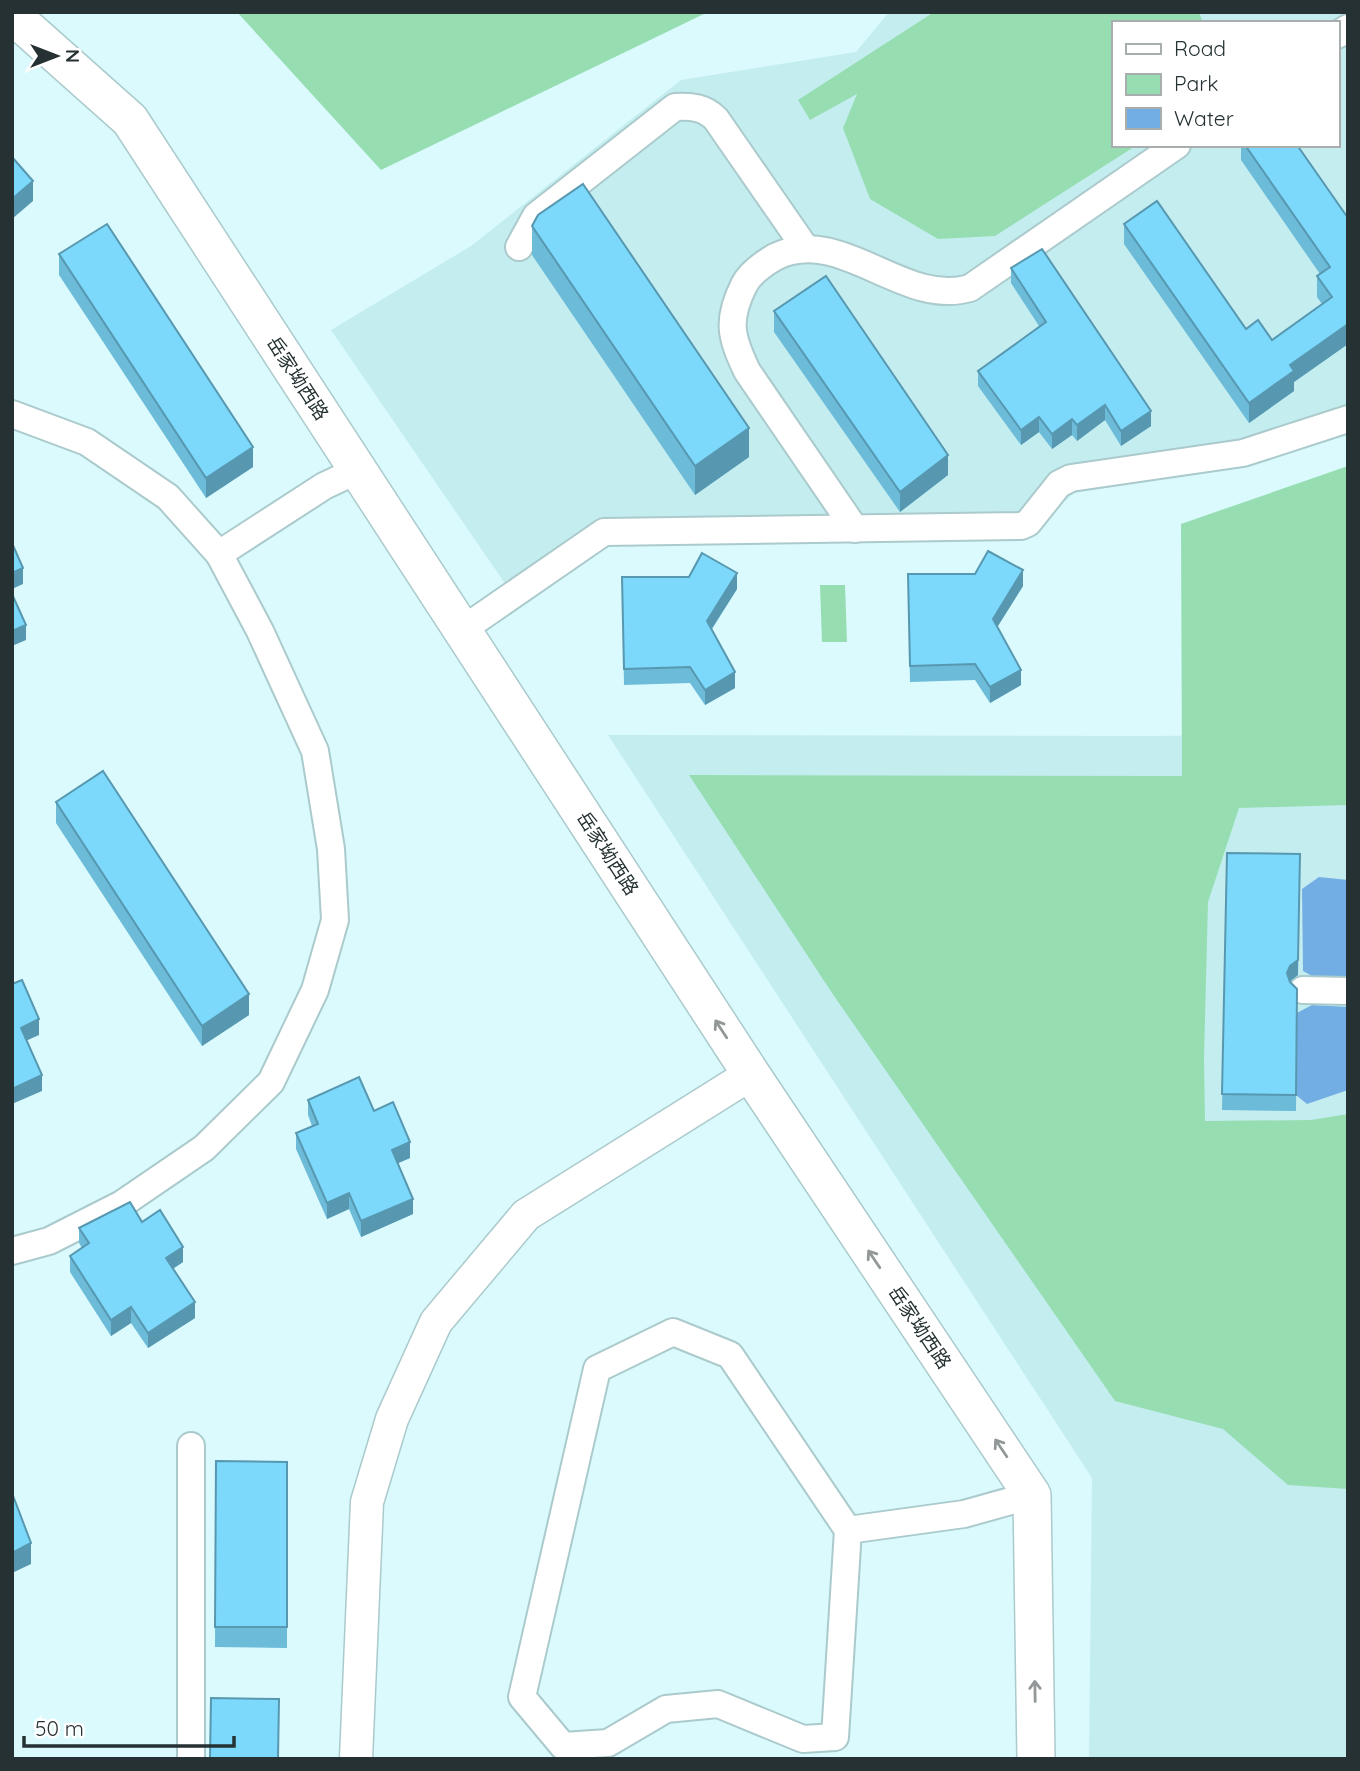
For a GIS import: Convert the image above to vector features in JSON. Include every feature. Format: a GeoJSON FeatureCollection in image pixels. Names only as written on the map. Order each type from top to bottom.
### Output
{"type":"FeatureCollection","features":[{"type":"Feature","properties":{"kind":"main road","name":"岳家坳西路"},"geometry":{"type":"LineString","coordinates":[[12,15],[130,120],[751,1074],[1032,1495]]}},
{"type":"Feature","properties":{"kind":"main road"},"geometry":{"type":"LineString","coordinates":[[1032,1495],[1036,1759]]}},
{"type":"Feature","properties":{"kind":"street"},"geometry":{"type":"LineString","coordinates":[[519,247],[536,216],[675,107],[688,106],[700,108],[716,119],[806,249]]}},
{"type":"Feature","properties":{"kind":"street"},"geometry":{"type":"LineString","coordinates":[[855,528],[747,371],[734,344],[732,324],[737,300],[748,277],[766,262],[785,253],[818,249],[890,274],[920,288],[942,292],[970,288],[1174,147]]}},
{"type":"Feature","properties":{"kind":"street"},"geometry":{"type":"LineString","coordinates":[[12,414],[87,442],[168,496],[219,554],[260,631],[314,751],[331,849],[335,920],[314,990],[271,1082],[204,1148],[122,1205],[49,1241],[12,1251]]}},
{"type":"Feature","properties":{"kind":"street"},"geometry":{"type":"LineString","coordinates":[[462,630],[604,532],[1021,526],[1028,523],[1059,484],[1071,478],[1243,453],[1348,419]]}},
{"type":"Feature","properties":{"kind":"street"},"geometry":{"type":"LineString","coordinates":[[219,554],[324,486],[358,470]]}},
{"type":"Feature","properties":{"kind":"street"},"geometry":{"type":"LineString","coordinates":[[1303,990],[1342,991]]}},
{"type":"Feature","properties":{"kind":"street"},"geometry":{"type":"LineString","coordinates":[[356,1759],[367,1502],[392,1419],[436,1322],[526,1215],[751,1074]]}},
{"type":"Feature","properties":{"kind":"street"},"geometry":{"type":"LineString","coordinates":[[673,1332],[730,1355],[848,1530],[835,1737],[803,1739],[718,1704],[666,1709],[608,1743],[563,1746],[522,1697],[597,1369],[673,1332]]}},
{"type":"Feature","properties":{"kind":"street"},"geometry":{"type":"LineString","coordinates":[[191,1446],[191,1759]]}},
{"type":"Feature","properties":{"kind":"street"},"geometry":{"type":"LineString","coordinates":[[848,1530],[964,1514],[1032,1495]]}},
{"type":"Feature","properties":{"kind":"shaded area"},"geometry":{"type":"Polygon","coordinates":[[[889,12],[1348,12],[1348,429],[1253,464],[1074,493],[1031,532],[609,540],[517,601],[331,330],[471,246],[681,80],[856,52],[889,12]]]}},
{"type":"Feature","properties":{"kind":"shaded area"},"geometry":{"type":"Polygon","coordinates":[[[1348,734],[1348,1759],[1089,1759],[1092,1478],[608,735],[1348,734]]]}},
{"type":"Feature","properties":{"kind":"green space"},"geometry":{"type":"Polygon","coordinates":[[[237,12],[708,12],[381,170],[237,12]]]}},
{"type":"Feature","properties":{"kind":"green space"},"geometry":{"type":"Polygon","coordinates":[[[934,12],[1199,12],[1202,21],[1112,21],[1112,147],[1134,147],[995,236],[938,239],[870,199],[843,128],[857,94],[810,120],[798,100],[934,12]]]}},
{"type":"Feature","properties":{"kind":"green space"},"geometry":{"type":"Polygon","coordinates":[[[1348,466],[1348,805],[1239,808],[1208,902],[1204,1058],[1205,1121],[1311,1120],[1348,1114],[1348,1489],[1288,1485],[1223,1429],[1115,1401],[832,993],[689,775],[1182,776],[1181,524],[1348,466]]]}},
{"type":"Feature","properties":{"kind":"green space"},"geometry":{"type":"Polygon","coordinates":[[[820,585],[845,585],[847,642],[822,642],[820,585]]]}},
{"type":"Feature","properties":{"kind":"water"},"geometry":{"type":"Polygon","coordinates":[[[1319,877],[1348,880],[1348,977],[1314,977],[1303,971],[1302,889],[1319,877]]]}},
{"type":"Feature","properties":{"kind":"water"},"geometry":{"type":"Polygon","coordinates":[[[1312,1005],[1348,1007],[1348,1090],[1307,1104],[1291,1091],[1291,1016],[1312,1005]]]}},
{"type":"Feature","properties":{"kind":"building"},"geometry":{"type":"Polygon","coordinates":[[[1246,147],[1298,147],[1348,218],[1348,324],[1290,365],[1294,371],[1249,403],[1124,224],[1157,201],[1246,329],[1258,320],[1272,340],[1332,297],[1317,276],[1330,267],[1246,147]]]}},
{"type":"Feature","properties":{"kind":"building"},"geometry":{"type":"Polygon","coordinates":[[[12,157],[33,181],[12,199],[12,157]]]}},
{"type":"Feature","properties":{"kind":"building"},"geometry":{"type":"Polygon","coordinates":[[[583,184],[749,428],[695,466],[532,226],[538,215],[583,184]]]}},
{"type":"Feature","properties":{"kind":"building"},"geometry":{"type":"Polygon","coordinates":[[[107,224],[253,447],[206,478],[59,254],[107,224]]]}},
{"type":"Feature","properties":{"kind":"building"},"geometry":{"type":"Polygon","coordinates":[[[1042,249],[1151,411],[1121,431],[1105,405],[1077,425],[1072,419],[1052,434],[1039,417],[1021,430],[978,371],[1046,322],[1011,268],[1042,249]]]}},
{"type":"Feature","properties":{"kind":"building"},"geometry":{"type":"Polygon","coordinates":[[[826,276],[948,455],[900,492],[774,311],[826,276]]]}},
{"type":"Feature","properties":{"kind":"building"},"geometry":{"type":"Polygon","coordinates":[[[12,543],[23,568],[12,573],[12,543]]]}},
{"type":"Feature","properties":{"kind":"building"},"geometry":{"type":"Polygon","coordinates":[[[988,551],[1023,570],[993,619],[1021,670],[990,687],[975,664],[910,666],[908,574],[975,574],[988,551]]]}},
{"type":"Feature","properties":{"kind":"building"},"geometry":{"type":"Polygon","coordinates":[[[702,553],[737,573],[707,621],[735,672],[705,690],[690,667],[624,669],[622,577],[689,577],[702,553]]]}},
{"type":"Feature","properties":{"kind":"building"},"geometry":{"type":"Polygon","coordinates":[[[12,594],[26,625],[12,631],[12,594]]]}},
{"type":"Feature","properties":{"kind":"building"},"geometry":{"type":"Polygon","coordinates":[[[103,771],[249,994],[202,1026],[56,802],[103,771]]]}},
{"type":"Feature","properties":{"kind":"building"},"geometry":{"type":"Polygon","coordinates":[[[1227,853],[1300,854],[1298,960],[1290,966],[1287,973],[1290,982],[1297,989],[1296,1095],[1222,1094],[1227,853]]]}},
{"type":"Feature","properties":{"kind":"building"},"geometry":{"type":"Polygon","coordinates":[[[22,980],[39,1019],[21,1028],[42,1075],[12,1089],[12,984],[22,980]]]}},
{"type":"Feature","properties":{"kind":"building"},"geometry":{"type":"Polygon","coordinates":[[[359,1077],[374,1111],[393,1102],[410,1142],[392,1150],[413,1199],[361,1221],[349,1193],[327,1203],[296,1133],[318,1124],[308,1100],[359,1077]]]}},
{"type":"Feature","properties":{"kind":"building"},"geometry":{"type":"Polygon","coordinates":[[[130,1202],[142,1222],[160,1210],[183,1247],[166,1258],[195,1302],[148,1333],[131,1307],[111,1320],[70,1256],[89,1243],[79,1228],[130,1202]]]}},
{"type":"Feature","properties":{"kind":"building"},"geometry":{"type":"Polygon","coordinates":[[[216,1461],[287,1462],[287,1627],[215,1627],[216,1461]]]}},
{"type":"Feature","properties":{"kind":"building"},"geometry":{"type":"Polygon","coordinates":[[[12,1493],[31,1543],[12,1553],[12,1493]]]}},
{"type":"Feature","properties":{"kind":"building"},"geometry":{"type":"Polygon","coordinates":[[[211,1698],[279,1699],[278,1759],[210,1759],[211,1698]]]}}]}
